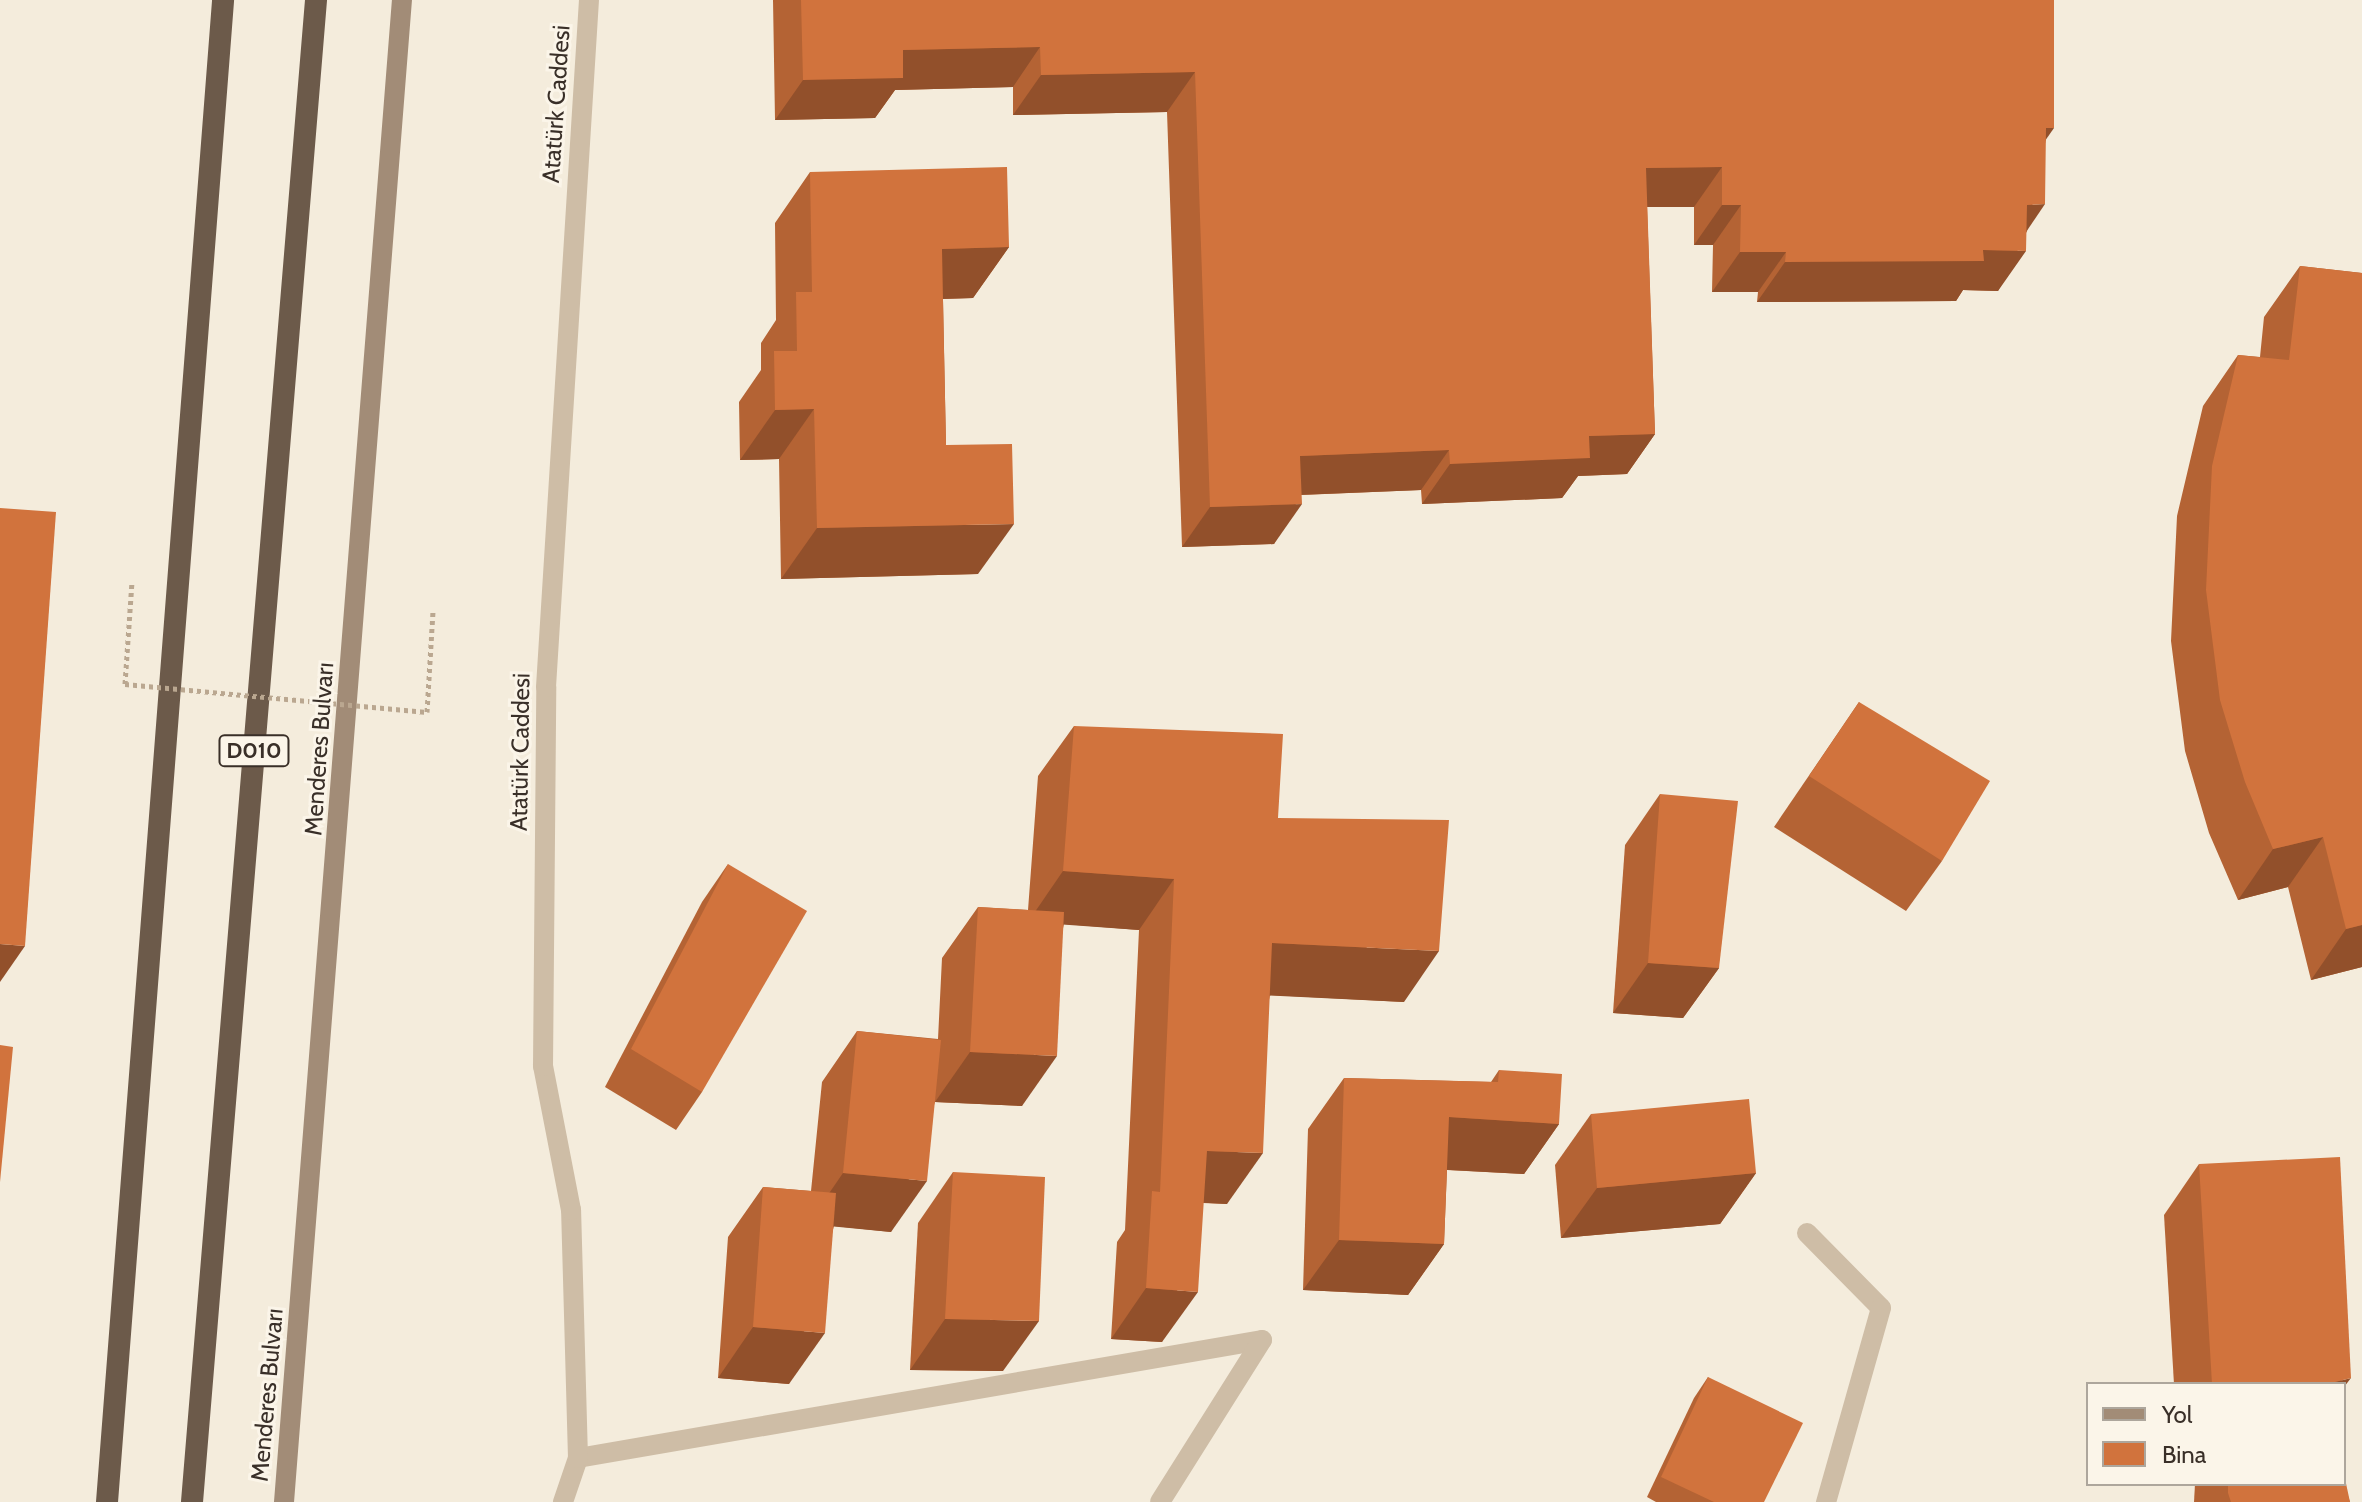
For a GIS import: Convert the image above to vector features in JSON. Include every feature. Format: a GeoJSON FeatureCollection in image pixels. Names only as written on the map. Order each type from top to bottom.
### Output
{"type":"FeatureCollection","features":[{"type":"Feature","properties":{"kind":"highway"},"geometry":{"type":"LineString","coordinates":[[107,1502],[223,0]]}},
{"type":"Feature","properties":{"kind":"highway","name":"D010"},"geometry":{"type":"LineString","coordinates":[[192,1502],[316,0]]}},
{"type":"Feature","properties":{"kind":"main road","name":"Menderes Bulvarı"},"geometry":{"type":"LineString","coordinates":[[284,1502],[402,0]]}},
{"type":"Feature","properties":{"kind":"street","name":"Atatürk Caddesi"},"geometry":{"type":"LineString","coordinates":[[563,1502],[578,1458],[571,1210],[543,1066],[546,687],[589,0]]}},
{"type":"Feature","properties":{"kind":"street"},"geometry":{"type":"LineString","coordinates":[[1807,1233],[1881,1308],[1826,1502]]}},
{"type":"Feature","properties":{"kind":"street"},"geometry":{"type":"LineString","coordinates":[[578,1458],[1262,1340],[1160,1502]]}},
{"type":"Feature","properties":{"kind":"path"},"geometry":{"type":"LineString","coordinates":[[132,581],[125,684],[427,712],[433,610]]}},
{"type":"Feature","properties":{"kind":"building"},"geometry":{"type":"Polygon","coordinates":[[[801,0],[2054,0],[2054,128],[2046,128],[2045,204],[2027,205],[2026,251],[1983,250],[1984,261],[1785,262],[1786,252],[1740,252],[1741,205],[1722,205],[1722,167],[1646,168],[1655,434],[1589,436],[1590,458],[1450,464],[1449,450],[1300,456],[1302,504],[1210,507],[1195,72],[1041,75],[1040,47],[903,50],[903,78],[803,80],[801,0]]]}},
{"type":"Feature","properties":{"kind":"building"},"geometry":{"type":"Polygon","coordinates":[[[1007,167],[1009,247],[942,249],[944,351],[946,445],[1012,444],[1014,524],[817,528],[814,409],[775,410],[774,351],[797,351],[796,292],[812,292],[810,172],[1007,167]]]}},
{"type":"Feature","properties":{"kind":"building"},"geometry":{"type":"Polygon","coordinates":[[[2300,266],[2362,273],[2362,925],[2346,929],[2323,837],[2273,849],[2245,782],[2220,700],[2206,590],[2212,466],[2238,355],[2289,360],[2300,266]]]}},
{"type":"Feature","properties":{"kind":"building"},"geometry":{"type":"Polygon","coordinates":[[[0,508],[56,512],[25,946],[0,944],[0,508]]]}},
{"type":"Feature","properties":{"kind":"building"},"geometry":{"type":"Polygon","coordinates":[[[1859,702],[1990,781],[1942,861],[1809,776],[1859,702]]]}},
{"type":"Feature","properties":{"kind":"building"},"geometry":{"type":"Polygon","coordinates":[[[1074,726],[1283,734],[1278,818],[1449,820],[1439,951],[1272,943],[1263,1153],[1207,1151],[1198,1292],[1146,1288],[1152,1191],[1160,1192],[1174,879],[1063,871],[1074,726]]]}},
{"type":"Feature","properties":{"kind":"building"},"geometry":{"type":"Polygon","coordinates":[[[1660,794],[1738,801],[1719,968],[1648,963],[1660,794]]]}},
{"type":"Feature","properties":{"kind":"building"},"geometry":{"type":"Polygon","coordinates":[[[728,864],[807,911],[702,1092],[631,1049],[728,864]]]}},
{"type":"Feature","properties":{"kind":"building"},"geometry":{"type":"Polygon","coordinates":[[[978,907],[1064,912],[1057,1056],[970,1052],[978,907]]]}},
{"type":"Feature","properties":{"kind":"building"},"geometry":{"type":"Polygon","coordinates":[[[857,1031],[941,1040],[927,1181],[843,1173],[857,1031]]]}},
{"type":"Feature","properties":{"kind":"building"},"geometry":{"type":"Polygon","coordinates":[[[0,1045],[13,1047],[0,1182],[0,1045]]]}},
{"type":"Feature","properties":{"kind":"building"},"geometry":{"type":"Polygon","coordinates":[[[1499,1070],[1562,1074],[1559,1124],[1449,1117],[1444,1244],[1339,1240],[1344,1078],[1498,1082],[1499,1070]]]}},
{"type":"Feature","properties":{"kind":"building"},"geometry":{"type":"Polygon","coordinates":[[[1749,1099],[1756,1173],[1597,1188],[1591,1114],[1749,1099]]]}},
{"type":"Feature","properties":{"kind":"building"},"geometry":{"type":"Polygon","coordinates":[[[2340,1157],[2351,1378],[2335,1382],[2212,1382],[2199,1164],[2340,1157]]]}},
{"type":"Feature","properties":{"kind":"building"},"geometry":{"type":"Polygon","coordinates":[[[953,1172],[1045,1177],[1039,1321],[945,1319],[953,1172]]]}},
{"type":"Feature","properties":{"kind":"building"},"geometry":{"type":"Polygon","coordinates":[[[763,1187],[836,1193],[825,1333],[753,1327],[763,1187]]]}},
{"type":"Feature","properties":{"kind":"building"},"geometry":{"type":"Polygon","coordinates":[[[1708,1377],[1803,1423],[1764,1502],[1714,1502],[1661,1477],[1708,1377]]]}},
{"type":"Feature","properties":{"kind":"building"},"geometry":{"type":"Polygon","coordinates":[[[2346,1483],[2350,1502],[2231,1502],[2228,1486],[2346,1486],[2346,1483]]]}}]}
